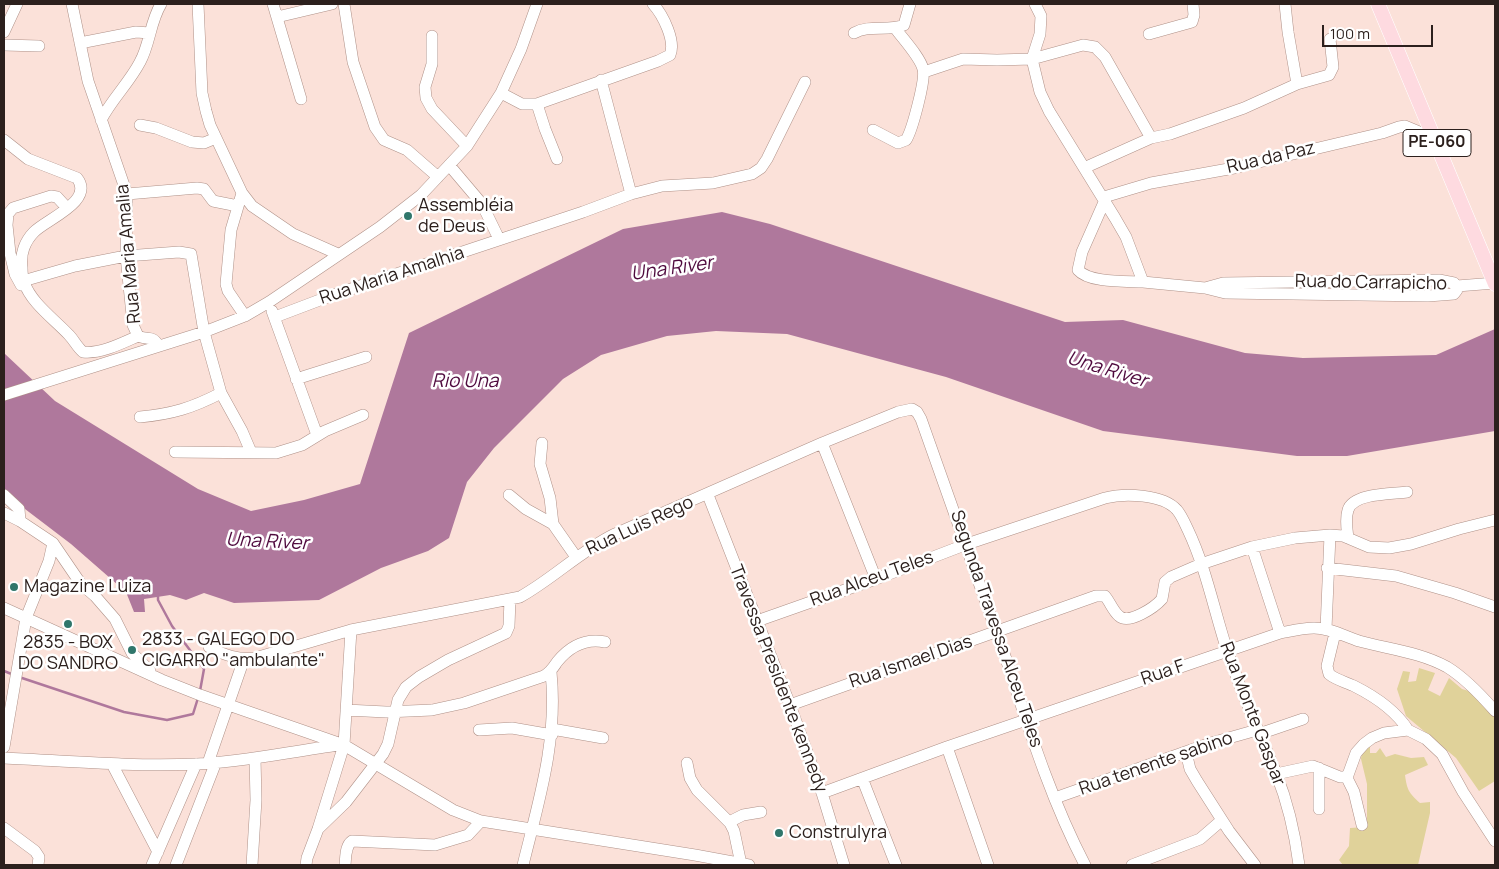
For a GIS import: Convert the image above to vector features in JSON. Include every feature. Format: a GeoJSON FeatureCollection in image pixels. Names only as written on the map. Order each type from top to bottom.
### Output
{"type":"FeatureCollection","features":[{"type":"Feature","properties":{"kind":"main road","name":"PE-060"},"geometry":{"type":"LineString","coordinates":[[1378,4],[1495,283]]}},
{"type":"Feature","properties":{"kind":"street"},"geometry":{"type":"LineString","coordinates":[[4,32],[17,4]]}},
{"type":"Feature","properties":{"kind":"street","name":"Rua Maria Amalia"},"geometry":{"type":"LineString","coordinates":[[72,4],[88,81],[127,194],[126,256],[134,325],[138,336],[154,340],[154,348]]}},
{"type":"Feature","properties":{"kind":"street"},"geometry":{"type":"LineString","coordinates":[[101,120],[115,96],[140,63],[146,50],[154,18],[160,4]]}},
{"type":"Feature","properties":{"kind":"street"},"geometry":{"type":"LineString","coordinates":[[198,4],[202,92],[210,125],[242,193],[252,206],[293,234],[338,254]]}},
{"type":"Feature","properties":{"kind":"street"},"geometry":{"type":"LineString","coordinates":[[273,4],[301,99]]}},
{"type":"Feature","properties":{"kind":"street"},"geometry":{"type":"LineString","coordinates":[[278,17],[332,4]]}},
{"type":"Feature","properties":{"kind":"street"},"geometry":{"type":"LineString","coordinates":[[344,4],[353,62],[375,127],[384,140],[407,150],[438,178]]}},
{"type":"Feature","properties":{"kind":"street","name":"Rua Maria Amalhia"},"geometry":{"type":"LineString","coordinates":[[4,395],[204,332],[245,316],[400,212],[421,195],[467,146],[500,93],[521,49],[537,4]]}},
{"type":"Feature","properties":{"kind":"street"},"geometry":{"type":"LineString","coordinates":[[500,93],[522,104],[537,104],[670,55],[671,42],[661,16],[653,4]]}},
{"type":"Feature","properties":{"kind":"street"},"geometry":{"type":"LineString","coordinates":[[854,33],[866,28],[901,27],[906,23],[910,4]]}},
{"type":"Feature","properties":{"kind":"street"},"geometry":{"type":"LineString","coordinates":[[1035,4],[1041,16],[1040,34],[1032,59],[1040,92],[1046,105],[1104,198],[1126,237],[1143,282],[1099,279],[1082,274],[1078,270],[1082,252],[1104,198]]}},
{"type":"Feature","properties":{"kind":"street"},"geometry":{"type":"LineString","coordinates":[[1149,34],[1192,22],[1194,15],[1193,4]]}},
{"type":"Feature","properties":{"kind":"street"},"geometry":{"type":"LineString","coordinates":[[1285,4],[1297,84]]}},
{"type":"Feature","properties":{"kind":"street"},"geometry":{"type":"LineString","coordinates":[[873,130],[898,143],[904,142],[911,129],[922,86],[924,72],[922,66],[895,28]]}},
{"type":"Feature","properties":{"kind":"street"},"geometry":{"type":"LineString","coordinates":[[80,43],[136,32],[150,33]]}},
{"type":"Feature","properties":{"kind":"street"},"geometry":{"type":"LineString","coordinates":[[432,36],[432,64],[425,87],[426,98],[432,109],[467,146]]}},
{"type":"Feature","properties":{"kind":"street"},"geometry":{"type":"LineString","coordinates":[[1084,168],[1151,138],[1170,134],[1244,108],[1297,84],[1325,77],[1331,73],[1333,67],[1330,39]]}},
{"type":"Feature","properties":{"kind":"street"},"geometry":{"type":"LineString","coordinates":[[4,45],[39,46]]}},
{"type":"Feature","properties":{"kind":"street"},"geometry":{"type":"LineString","coordinates":[[924,72],[950,62],[968,59],[1032,59],[1076,46],[1090,45],[1096,47],[1105,56],[1151,138]]}},
{"type":"Feature","properties":{"kind":"street"},"geometry":{"type":"LineString","coordinates":[[601,80],[631,194]]}},
{"type":"Feature","properties":{"kind":"street","name":"Rua Maria Amalhia"},"geometry":{"type":"LineString","coordinates":[[275,317],[333,295],[575,215],[631,194],[662,186],[722,182],[745,177],[757,172],[767,158],[805,82]]}},
{"type":"Feature","properties":{"kind":"street"},"geometry":{"type":"LineString","coordinates":[[537,104],[557,159]]}},
{"type":"Feature","properties":{"kind":"street"},"geometry":{"type":"LineString","coordinates":[[140,125],[156,128],[192,142],[204,143],[216,138]]}},
{"type":"Feature","properties":{"kind":"street","name":"Rua da Paz"},"geometry":{"type":"LineString","coordinates":[[1104,198],[1151,183],[1234,168],[1382,133],[1399,126],[1408,127],[1436,140]]}},
{"type":"Feature","properties":{"kind":"street"},"geometry":{"type":"LineString","coordinates":[[4,140],[28,159],[77,178],[80,182],[80,193],[76,202],[40,227],[26,243],[21,262],[26,286],[37,303],[84,352],[89,353],[138,336]]}},
{"type":"Feature","properties":{"kind":"street"},"geometry":{"type":"LineString","coordinates":[[449,166],[482,204],[499,239]]}},
{"type":"Feature","properties":{"kind":"street"},"geometry":{"type":"LineString","coordinates":[[127,194],[197,188],[204,189],[213,201],[238,206]]}},
{"type":"Feature","properties":{"kind":"street"},"geometry":{"type":"LineString","coordinates":[[242,193],[232,230],[226,284],[228,291],[245,316]]}},
{"type":"Feature","properties":{"kind":"street"},"geometry":{"type":"LineString","coordinates":[[67,208],[57,197],[51,196],[14,208],[8,214],[7,225],[12,266],[18,282],[26,286],[75,266],[126,256],[179,252],[191,254],[204,332],[221,393],[251,452]]}},
{"type":"Feature","properties":{"kind":"street","name":"Rua do Carrapicho"},"geometry":{"type":"LineString","coordinates":[[1143,282],[1205,288],[1225,293],[1428,296],[1454,294],[1457,291],[1457,286],[1495,283]]}},
{"type":"Feature","properties":{"kind":"street"},"geometry":{"type":"LineString","coordinates":[[268,302],[317,435]]}},
{"type":"Feature","properties":{"kind":"street"},"geometry":{"type":"LineString","coordinates":[[296,379],[366,357]]}},
{"type":"Feature","properties":{"kind":"street"},"geometry":{"type":"LineString","coordinates":[[140,417],[174,413],[221,393]]}},
{"type":"Feature","properties":{"kind":"street","name":"Segunda Travessa Alceu Teles"},"geometry":{"type":"LineString","coordinates":[[898,412],[912,409],[920,416],[967,544],[1026,719],[1055,798],[1084,865]]}},
{"type":"Feature","properties":{"kind":"street","name":"Rua Luis Rego"},"geometry":{"type":"LineString","coordinates":[[244,659],[255,658],[351,630],[520,597],[539,587],[576,557],[614,534],[708,495],[822,443],[898,412]]}},
{"type":"Feature","properties":{"kind":"street"},"geometry":{"type":"LineString","coordinates":[[175,452],[276,453],[302,445],[332,427],[363,415]]}},
{"type":"Feature","properties":{"kind":"street"},"geometry":{"type":"LineString","coordinates":[[542,443],[540,464],[550,498],[553,524]]}},
{"type":"Feature","properties":{"kind":"street"},"geometry":{"type":"LineString","coordinates":[[822,443],[876,580]]}},
{"type":"Feature","properties":{"kind":"street"},"geometry":{"type":"LineString","coordinates":[[1348,538],[1347,515],[1352,503],[1364,497],[1407,492]]}},
{"type":"Feature","properties":{"kind":"street"},"geometry":{"type":"LineString","coordinates":[[4,495],[19,509],[20,521]]}},
{"type":"Feature","properties":{"kind":"street"},"geometry":{"type":"LineString","coordinates":[[509,495],[526,509],[553,524],[576,557]]}},
{"type":"Feature","properties":{"kind":"street","name":"Travessa Presidente kennedy"},"geometry":{"type":"LineString","coordinates":[[708,495],[790,705],[822,793],[844,865]]}},
{"type":"Feature","properties":{"kind":"street","name":"Rua Alceu Teles"},"geometry":{"type":"LineString","coordinates":[[757,621],[876,580],[967,544],[1105,498],[1131,495]]}},
{"type":"Feature","properties":{"kind":"street","name":"Rua Monte Gaspar"},"geometry":{"type":"LineString","coordinates":[[1131,495],[1161,500],[1176,509],[1192,538],[1227,652],[1276,774],[1291,821],[1299,865]]}},
{"type":"Feature","properties":{"kind":"street"},"geometry":{"type":"LineString","coordinates":[[4,513],[20,521],[53,543],[81,584],[95,596],[115,619],[132,653],[159,678]]}},
{"type":"Feature","properties":{"kind":"street"},"geometry":{"type":"LineString","coordinates":[[1201,564],[1252,547],[1295,538],[1330,535],[1348,538],[1369,547],[1389,548],[1411,544],[1495,520]]}},
{"type":"Feature","properties":{"kind":"street"},"geometry":{"type":"LineString","coordinates":[[1330,535],[1327,568],[1330,631],[1327,666],[1329,674],[1357,687],[1381,703],[1412,731],[1426,739],[1442,754],[1463,792],[1495,842]]}},
{"type":"Feature","properties":{"kind":"street"},"geometry":{"type":"LineString","coordinates":[[4,747],[26,618],[49,561],[53,543]]}},
{"type":"Feature","properties":{"kind":"street"},"geometry":{"type":"LineString","coordinates":[[1252,547],[1280,633]]}},
{"type":"Feature","properties":{"kind":"street","name":"Rua Ismael Dias"},"geometry":{"type":"LineString","coordinates":[[790,705],[1100,595],[1107,598],[1120,617],[1125,619],[1134,617],[1151,609],[1162,599],[1168,579],[1201,564]]}},
{"type":"Feature","properties":{"kind":"street"},"geometry":{"type":"LineString","coordinates":[[1327,568],[1396,576],[1495,607]]}},
{"type":"Feature","properties":{"kind":"street"},"geometry":{"type":"LineString","coordinates":[[318,829],[346,802],[383,754],[388,744],[395,712],[402,693],[412,681],[448,660],[506,633],[510,621],[510,599]]}},
{"type":"Feature","properties":{"kind":"street"},"geometry":{"type":"LineString","coordinates":[[4,608],[159,678],[344,745],[454,810],[481,821],[745,864],[729,822],[697,790],[690,778],[687,763]]}},
{"type":"Feature","properties":{"kind":"street","name":"Rua F"},"geometry":{"type":"LineString","coordinates":[[822,793],[1026,719],[1280,633],[1314,628],[1437,662],[1462,678],[1495,711]]}},
{"type":"Feature","properties":{"kind":"street"},"geometry":{"type":"LineString","coordinates":[[306,865],[344,745],[351,630]]}},
{"type":"Feature","properties":{"kind":"street"},"geometry":{"type":"LineString","coordinates":[[346,710],[425,711],[464,703],[535,680],[551,672],[565,653],[581,642],[596,640],[606,642]]}},
{"type":"Feature","properties":{"kind":"street"},"geometry":{"type":"LineString","coordinates":[[176,865],[212,763],[228,704],[244,659],[226,655],[208,647]]}},
{"type":"Feature","properties":{"kind":"street"},"geometry":{"type":"LineString","coordinates":[[523,865],[543,787],[552,732],[553,693],[551,672]]}},
{"type":"Feature","properties":{"kind":"street","name":"Rua tenente sabino"},"geometry":{"type":"LineString","coordinates":[[1055,798],[1186,752],[1303,719]]}},
{"type":"Feature","properties":{"kind":"street"},"geometry":{"type":"LineString","coordinates":[[479,730],[512,728],[603,738]]}},
{"type":"Feature","properties":{"kind":"street"},"geometry":{"type":"LineString","coordinates":[[1346,776],[1356,753],[1364,744],[1384,733],[1412,731]]}},
{"type":"Feature","properties":{"kind":"street"},"geometry":{"type":"LineString","coordinates":[[4,758],[112,764],[196,764],[256,758],[296,750],[344,745]]}},
{"type":"Feature","properties":{"kind":"street"},"geometry":{"type":"LineString","coordinates":[[947,747],[988,865]]}},
{"type":"Feature","properties":{"kind":"street","name":"Rua tenente sabino"},"geometry":{"type":"LineString","coordinates":[[1186,752],[1190,769],[1197,781],[1222,820],[1255,865]]}},
{"type":"Feature","properties":{"kind":"street"},"geometry":{"type":"LineString","coordinates":[[252,865],[256,800],[256,758]]}},
{"type":"Feature","properties":{"kind":"street"},"geometry":{"type":"LineString","coordinates":[[112,764],[158,852]]}},
{"type":"Feature","properties":{"kind":"street"},"geometry":{"type":"LineString","coordinates":[[152,865],[196,764]]}},
{"type":"Feature","properties":{"kind":"street"},"geometry":{"type":"LineString","coordinates":[[1276,774],[1309,766],[1340,777],[1346,776]]}},
{"type":"Feature","properties":{"kind":"street"},"geometry":{"type":"LineString","coordinates":[[1319,768],[1319,809]]}},
{"type":"Feature","properties":{"kind":"street"},"geometry":{"type":"LineString","coordinates":[[1346,776],[1354,792],[1362,825]]}},
{"type":"Feature","properties":{"kind":"street"},"geometry":{"type":"LineString","coordinates":[[862,778],[896,865]]}},
{"type":"Feature","properties":{"kind":"street"},"geometry":{"type":"LineString","coordinates":[[729,822],[743,815],[761,812]]}},
{"type":"Feature","properties":{"kind":"street"},"geometry":{"type":"LineString","coordinates":[[1132,865],[1204,837],[1222,820]]}},
{"type":"Feature","properties":{"kind":"street"},"geometry":{"type":"LineString","coordinates":[[345,865],[347,848],[352,841],[434,845],[468,834],[481,821]]}},
{"type":"Feature","properties":{"kind":"street"},"geometry":{"type":"LineString","coordinates":[[4,828],[36,851],[39,857],[38,865]]}},
{"type":"Feature","properties":{"kind":"shaded area"},"geometry":{"type":"Polygon","coordinates":[[[1419,668],[1435,673],[1428,690],[1440,696],[1449,678],[1462,689],[1479,694],[1495,703],[1495,781],[1479,791],[1456,758],[1406,716],[1397,689],[1403,671],[1410,672],[1408,682],[1416,681],[1419,668]]]}},
{"type":"Feature","properties":{"kind":"shaded area"},"geometry":{"type":"Polygon","coordinates":[[[1370,742],[1370,753],[1376,753],[1380,748],[1386,757],[1395,754],[1411,758],[1424,757],[1428,765],[1405,775],[1409,791],[1413,797],[1420,803],[1430,802],[1430,813],[1418,865],[1343,865],[1339,860],[1349,846],[1350,828],[1367,827],[1367,784],[1361,759],[1362,750],[1370,742]]]}},
{"type":"Feature","properties":{"kind":"water","name":"Rio Una"},"geometry":{"type":"Polygon","coordinates":[[[722,212],[770,224],[1065,322],[1123,320],[1245,353],[1303,358],[1436,355],[1495,329],[1495,431],[1347,456],[1297,456],[1103,431],[946,377],[787,334],[716,331],[667,336],[601,355],[563,379],[494,448],[467,482],[449,538],[428,551],[381,568],[319,600],[234,603],[204,593],[186,600],[170,595],[144,599],[145,612],[134,612],[126,592],[71,544],[4,493],[4,353],[55,401],[198,489],[251,511],[304,500],[360,484],[409,333],[623,229],[722,212]]]}},
{"type":"Feature","properties":{"kind":"waterway"},"geometry":{"type":"LineString","coordinates":[[158,595],[158,600],[172,626],[204,669],[200,691]]}},
{"type":"Feature","properties":{"kind":"waterway"},"geometry":{"type":"LineString","coordinates":[[4,671],[14,675]]}},
{"type":"Feature","properties":{"kind":"waterway"},"geometry":{"type":"LineString","coordinates":[[19,677],[124,712],[167,720],[193,714],[198,698]]}},
{"type":"Feature","properties":{"kind":"place","name":"Assembléia de Deus"},"geometry":{"type":"Point","coordinates":[408,216]}},
{"type":"Feature","properties":{"kind":"place","name":"Magazine Luiza"},"geometry":{"type":"Point","coordinates":[14,587]}},
{"type":"Feature","properties":{"kind":"place","name":"2835 - BOX DO SANDRO"},"geometry":{"type":"Point","coordinates":[68,624]}},
{"type":"Feature","properties":{"kind":"place","name":"2833 - GALEGO DO CIGARRO \"ambulante\""},"geometry":{"type":"Point","coordinates":[132,650]}},
{"type":"Feature","properties":{"kind":"place","name":"Construlyra"},"geometry":{"type":"Point","coordinates":[779,833]}},
{"type":"Feature","properties":{"kind":"water label","name":"Una River"},"geometry":{"type":"Point","coordinates":[672,269]}},
{"type":"Feature","properties":{"kind":"water label","name":"Una River"},"geometry":{"type":"Point","coordinates":[1107,370]}},
{"type":"Feature","properties":{"kind":"water label","name":"Una River"},"geometry":{"type":"Point","coordinates":[267,542]}}]}
